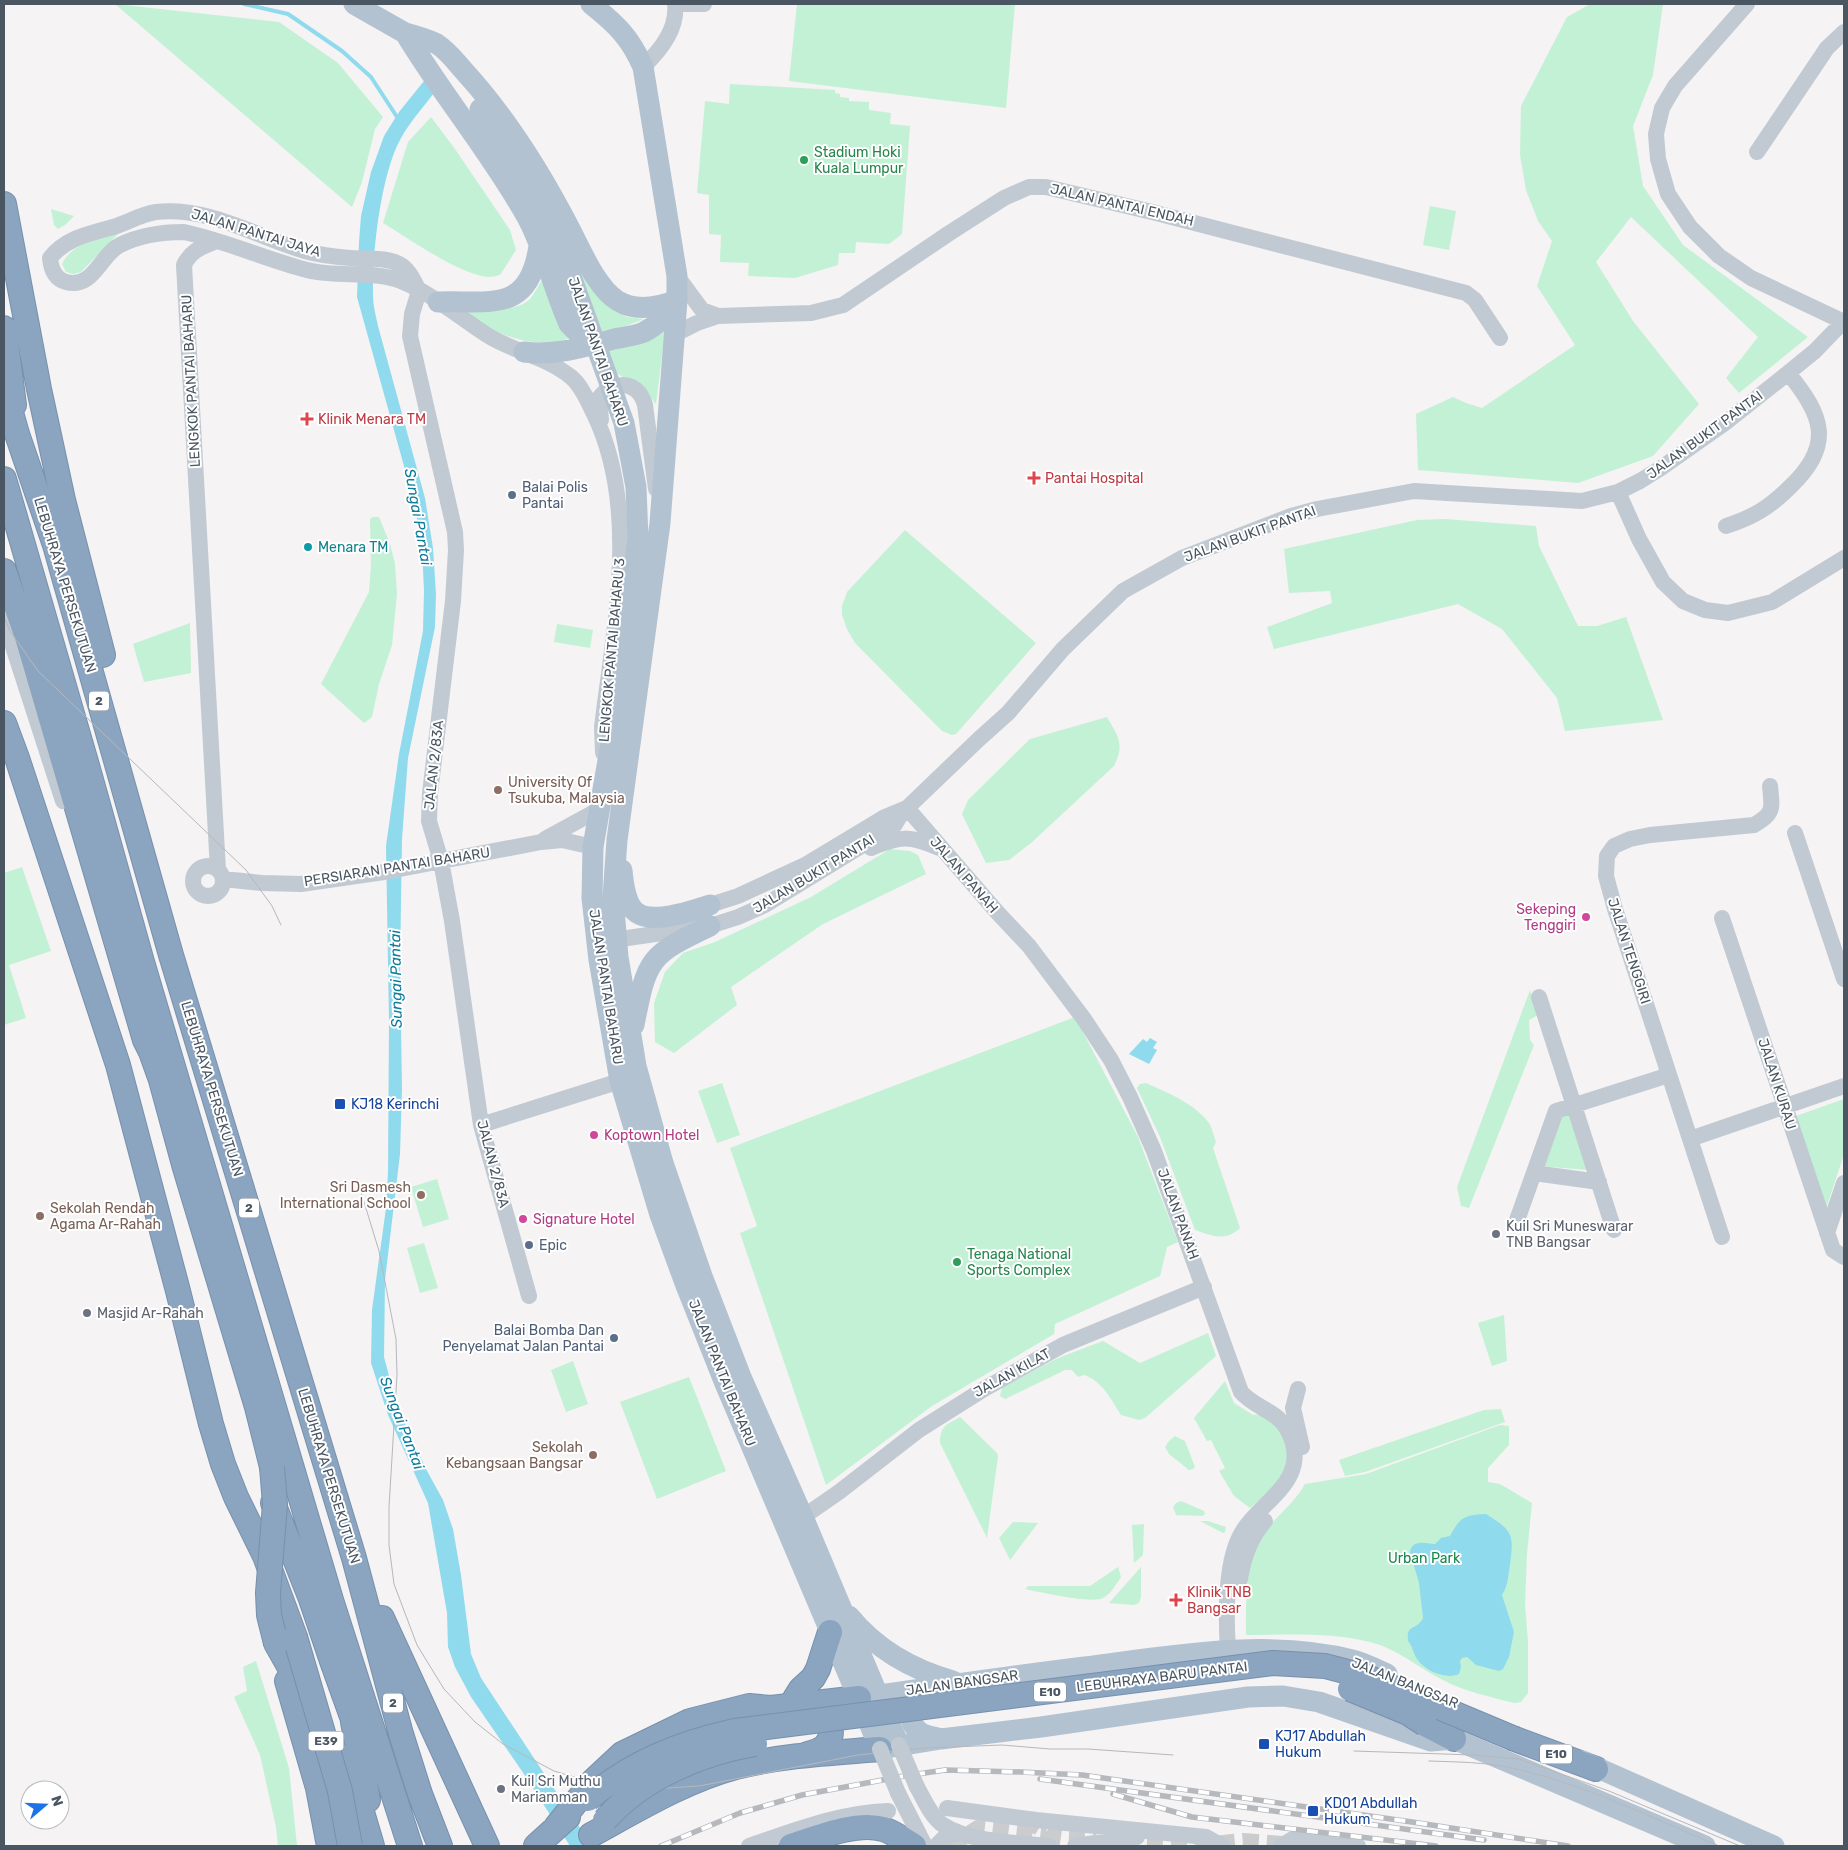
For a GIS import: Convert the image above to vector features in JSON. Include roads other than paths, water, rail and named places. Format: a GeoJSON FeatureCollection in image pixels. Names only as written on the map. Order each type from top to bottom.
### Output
{"type":"FeatureCollection","features":[{"type":"Feature","properties":{"kind":"highway"},"geometry":{"type":"LineString","coordinates":[[4,204],[37,379],[63,500],[115,704],[144,858]]}},
{"type":"Feature","properties":{"kind":"highway"},"geometry":{"type":"LineString","coordinates":[[4,328],[17,434]]}},
{"type":"Feature","properties":{"kind":"highway","name":"LEBUHRAYA PERSEKUTUAN"},"geometry":{"type":"LineString","coordinates":[[4,388],[17,434],[55,545],[171,955],[354,1558],[402,1734],[420,1794],[440,1846]]}},
{"type":"Feature","properties":{"kind":"highway","name":"LEBUHRAYA PERSEKUTUAN"},"geometry":{"type":"LineString","coordinates":[[4,479],[142,962],[328,1591],[408,1846]]}},
{"type":"Feature","properties":{"kind":"highway"},"geometry":{"type":"LineString","coordinates":[[4,509],[53,648]]}},
{"type":"Feature","properties":{"kind":"highway"},"geometry":{"type":"LineString","coordinates":[[4,570],[27,637],[145,1040],[161,1080],[185,1168],[257,1407],[272,1467],[275,1504],[268,1593],[269,1614],[285,1640],[330,1737],[358,1802],[372,1846]]}},
{"type":"Feature","properties":{"kind":"highway"},"geometry":{"type":"LineString","coordinates":[[4,714],[115,1057],[223,1464],[236,1497],[265,1556],[285,1640]]}},
{"type":"Feature","properties":{"kind":"highway"},"geometry":{"type":"LineString","coordinates":[[4,723],[17,758]]}},
{"type":"Feature","properties":{"kind":"highway"},"geometry":{"type":"LineString","coordinates":[[142,962],[147,1013],[185,1168]]}},
{"type":"Feature","properties":{"kind":"highway"},"geometry":{"type":"LineString","coordinates":[[145,1040],[146,1078],[174,1182],[260,1471],[312,1599],[353,1722],[408,1846]]}},
{"type":"Feature","properties":{"kind":"highway"},"geometry":{"type":"LineString","coordinates":[[354,1558],[487,1846]]}},
{"type":"Feature","properties":{"kind":"highway"},"geometry":{"type":"LineString","coordinates":[[791,1705],[801,1689],[813,1678],[818,1669],[830,1632]]}},
{"type":"Feature","properties":{"kind":"highway","name":"E39"},"geometry":{"type":"LineString","coordinates":[[285,1640],[329,1846]]}},
{"type":"Feature","properties":{"kind":"highway","name":"E39"},"geometry":{"type":"LineString","coordinates":[[285,1640],[340,1791],[350,1846]]}},
{"type":"Feature","properties":{"kind":"highway","name":"LEBUHRAYA BARU PANTAI"},"geometry":{"type":"LineString","coordinates":[[536,1846],[604,1786],[623,1773],[671,1749],[714,1736],[735,1731],[1273,1663],[1325,1666],[1368,1677],[1515,1739],[1596,1769]]}},
{"type":"Feature","properties":{"kind":"highway","name":"LEBUHRAYA BARU PANTAI"},"geometry":{"type":"LineString","coordinates":[[591,1834],[633,1794],[673,1770],[706,1756],[734,1748],[762,1742],[850,1733],[1271,1677],[1320,1680],[1361,1692],[1408,1713],[1454,1739]]}},
{"type":"Feature","properties":{"kind":"highway"},"geometry":{"type":"LineString","coordinates":[[557,1826],[593,1780],[622,1754],[690,1721],[749,1706],[771,1708],[868,1697]]}},
{"type":"Feature","properties":{"kind":"highway"},"geometry":{"type":"LineString","coordinates":[[791,1705],[819,1709],[826,1716],[831,1727],[830,1737],[826,1745],[805,1755]]}},
{"type":"Feature","properties":{"kind":"highway"},"geometry":{"type":"LineString","coordinates":[[353,1722],[378,1846]]}},
{"type":"Feature","properties":{"kind":"highway"},"geometry":{"type":"LineString","coordinates":[[591,1834],[690,1783],[735,1767],[805,1755],[889,1747]]}},
{"type":"Feature","properties":{"kind":"highway"},"geometry":{"type":"LineString","coordinates":[[795,1840],[849,1829],[866,1828],[882,1829],[896,1834],[914,1846]]}},
{"type":"Feature","properties":{"kind":"main road","name":"JALAN PANTAI BAHARU"},"geometry":{"type":"LineString","coordinates":[[354,4],[405,32],[434,59],[480,109],[532,186],[559,244],[624,423],[636,486],[638,538],[614,726],[593,847],[592,898],[606,941],[636,1066],[663,1163],[702,1276],[741,1377],[840,1604],[868,1697],[889,1747]]}},
{"type":"Feature","properties":{"kind":"main road","name":"JALAN PANTAI BAHARU"},"geometry":{"type":"LineString","coordinates":[[591,4],[618,25],[636,49],[644,67],[677,276],[675,334],[660,523],[617,840],[613,897],[606,941],[620,1081],[660,1215],[726,1386],[830,1632],[868,1697]]}},
{"type":"Feature","properties":{"kind":"main road"},"geometry":{"type":"LineString","coordinates":[[405,32],[419,56],[494,164],[528,218],[569,324],[587,341],[602,343]]}},
{"type":"Feature","properties":{"kind":"main road"},"geometry":{"type":"LineString","coordinates":[[405,32],[445,50],[476,84],[518,139],[555,200],[590,268],[609,294],[618,301],[630,306],[646,308],[662,306],[677,300]]}},
{"type":"Feature","properties":{"kind":"main road"},"geometry":{"type":"LineString","coordinates":[[438,302],[498,302],[519,293],[531,276],[536,264],[539,246]]}},
{"type":"Feature","properties":{"kind":"main road"},"geometry":{"type":"LineString","coordinates":[[524,352],[541,355],[560,352],[644,332],[669,313],[677,300]]}},
{"type":"Feature","properties":{"kind":"main road"},"geometry":{"type":"LineString","coordinates":[[617,840],[624,885],[631,907],[638,914],[651,918],[660,917],[679,914],[710,905]]}},
{"type":"Feature","properties":{"kind":"main road"},"geometry":{"type":"LineString","coordinates":[[631,1040],[642,986],[652,962],[672,944],[710,926]]}},
{"type":"Feature","properties":{"kind":"main road"},"geometry":{"type":"LineString","coordinates":[[840,1604],[855,1624],[892,1655],[920,1670],[959,1683]]}},
{"type":"Feature","properties":{"kind":"main road","name":"JALAN BANGSAR"},"geometry":{"type":"LineString","coordinates":[[868,1697],[959,1683],[1145,1659],[1233,1651],[1316,1654],[1354,1660],[1504,1724],[1596,1769],[1774,1846]]}},
{"type":"Feature","properties":{"kind":"main road"},"geometry":{"type":"LineString","coordinates":[[931,1687],[915,1698],[911,1706],[911,1717],[914,1725],[921,1733],[941,1739]]}},
{"type":"Feature","properties":{"kind":"main road"},"geometry":{"type":"LineString","coordinates":[[889,1747],[1041,1727],[1248,1696],[1283,1696],[1318,1702],[1431,1741],[1454,1739],[1705,1846]]}},
{"type":"Feature","properties":{"kind":"street"},"geometry":{"type":"LineString","coordinates":[[644,67],[657,54],[666,39],[676,12],[675,4],[704,4]]}},
{"type":"Feature","properties":{"kind":"street"},"geometry":{"type":"LineString","coordinates":[[1747,4],[1675,86],[1662,108],[1656,134],[1658,159],[1668,194],[1690,228],[1719,256],[1751,278],[1844,322]]}},
{"type":"Feature","properties":{"kind":"street"},"geometry":{"type":"LineString","coordinates":[[1757,152],[1827,48],[1844,32]]}},
{"type":"Feature","properties":{"kind":"street","name":"JALAN PANTAI ENDAH"},"geometry":{"type":"LineString","coordinates":[[675,334],[700,321],[718,316],[811,313],[843,305],[1004,198],[1029,187],[1046,187],[1152,212],[1466,293],[1475,300],[1500,338]]}},
{"type":"Feature","properties":{"kind":"street","name":"JALAN PANTAI JAYA"},"geometry":{"type":"LineString","coordinates":[[217,241],[184,232],[162,232],[143,236],[118,246],[85,281],[77,283],[62,280],[54,275],[50,258],[58,248],[76,237],[117,226],[154,212],[182,211],[218,219],[306,251],[347,258],[388,260],[400,264],[410,273],[420,291]]}},
{"type":"Feature","properties":{"kind":"street"},"geometry":{"type":"LineString","coordinates":[[217,241],[309,271],[385,277],[400,281],[438,302],[489,336],[524,352]]}},
{"type":"Feature","properties":{"kind":"street","name":"LENGKOK PANTAI BAHARU"},"geometry":{"type":"LineString","coordinates":[[217,241],[197,249],[189,256],[184,265],[220,874]]}},
{"type":"Feature","properties":{"kind":"street"},"geometry":{"type":"LineString","coordinates":[[677,276],[702,310],[718,316]]}},
{"type":"Feature","properties":{"kind":"street","name":"JALAN 2/83A"},"geometry":{"type":"LineString","coordinates":[[420,291],[412,314],[410,336],[455,532],[456,550],[453,601],[430,793],[429,822],[441,862],[452,921],[481,1125],[529,1296]]}},
{"type":"Feature","properties":{"kind":"street","name":"JALAN BUKIT PANTAI"},"geometry":{"type":"LineString","coordinates":[[606,941],[710,926],[738,917],[765,905],[894,826],[905,809],[1008,713],[1063,649],[1123,591],[1194,552],[1291,516],[1317,509],[1414,491],[1582,501],[1618,492],[1661,468],[1725,423],[1788,374],[1815,351],[1844,322]]}},
{"type":"Feature","properties":{"kind":"street","name":"LENGKOK PANTAI BAHARU 3"},"geometry":{"type":"LineString","coordinates":[[524,352],[553,364],[573,379],[587,400],[604,435],[619,500],[621,563],[602,727],[605,777]]}},
{"type":"Feature","properties":{"kind":"street"},"geometry":{"type":"LineString","coordinates":[[1726,526],[1754,516],[1774,501],[1808,469],[1817,453],[1819,433],[1814,410],[1798,385],[1788,374]]}},
{"type":"Feature","properties":{"kind":"street"},"geometry":{"type":"LineString","coordinates":[[604,435],[599,412],[599,398],[605,390],[621,384],[631,387],[640,394],[645,405],[660,523]]}},
{"type":"Feature","properties":{"kind":"street"},"geometry":{"type":"LineString","coordinates":[[1618,492],[1639,539],[1663,582],[1682,601],[1705,610],[1728,613],[1772,602],[1844,558]]}},
{"type":"Feature","properties":{"kind":"street"},"geometry":{"type":"LineString","coordinates":[[4,619],[80,854],[96,873]]}},
{"type":"Feature","properties":{"kind":"street","name":"JALAN TENGGIRI"},"geometry":{"type":"LineString","coordinates":[[1722,1237],[1615,909],[1606,876],[1607,856],[1614,846],[1630,839],[1650,835],[1754,825],[1766,818],[1772,807],[1770,786]]}},
{"type":"Feature","properties":{"kind":"street","name":"PERSIARAN PANTAI BAHARU"},"geometry":{"type":"LineString","coordinates":[[541,842],[600,809]]}},
{"type":"Feature","properties":{"kind":"street","name":"JALAN BUKIT PANTAI"},"geometry":{"type":"LineString","coordinates":[[710,905],[738,896],[805,865],[883,818],[905,809]]}},
{"type":"Feature","properties":{"kind":"street","name":"JALAN PANAH"},"geometry":{"type":"LineString","coordinates":[[905,809],[1029,946],[1084,1019],[1111,1060],[1149,1138],[1241,1392],[1247,1399],[1272,1412],[1280,1419],[1290,1436],[1294,1451],[1293,1466],[1281,1498]]}},
{"type":"Feature","properties":{"kind":"street"},"geometry":{"type":"LineString","coordinates":[[1795,833],[1838,937],[1844,979]]}},
{"type":"Feature","properties":{"kind":"street"},"geometry":{"type":"LineString","coordinates":[[832,864],[876,846],[904,838],[924,842],[942,849]]}},
{"type":"Feature","properties":{"kind":"street","name":"PERSIARAN PANTAI BAHARU"},"geometry":{"type":"LineString","coordinates":[[220,874],[262,883],[301,884],[384,872],[541,842],[562,840],[593,847]]}},
{"type":"Feature","properties":{"kind":"street","name":"JALAN KURAU"},"geometry":{"type":"LineString","coordinates":[[1722,918],[1827,1233],[1839,1254]]}},
{"type":"Feature","properties":{"kind":"street"},"geometry":{"type":"LineString","coordinates":[[1539,997],[1614,1230]]}},
{"type":"Feature","properties":{"kind":"street"},"geometry":{"type":"LineString","coordinates":[[1516,1223],[1556,1111],[1669,1075]]}},
{"type":"Feature","properties":{"kind":"street"},"geometry":{"type":"LineString","coordinates":[[481,1125],[620,1081]]}},
{"type":"Feature","properties":{"kind":"street"},"geometry":{"type":"LineString","coordinates":[[1690,1139],[1844,1086]]}},
{"type":"Feature","properties":{"kind":"street"},"geometry":{"type":"LineString","coordinates":[[1534,1173],[1599,1182]]}},
{"type":"Feature","properties":{"kind":"street"},"geometry":{"type":"LineString","coordinates":[[1827,1233],[1844,1183]]}},
{"type":"Feature","properties":{"kind":"street","name":"JALAN KILAT"},"geometry":{"type":"LineString","coordinates":[[803,1517],[942,1414],[1039,1358],[1091,1332],[1204,1287]]}},
{"type":"Feature","properties":{"kind":"street","name":"JALAN PANAH"},"geometry":{"type":"LineString","coordinates":[[1233,1651],[1228,1588],[1234,1550],[1239,1536],[1249,1524],[1296,1486],[1301,1474],[1302,1451],[1300,1432],[1293,1408],[1298,1388]]}},
{"type":"Feature","properties":{"kind":"street"},"geometry":{"type":"LineString","coordinates":[[889,1747],[917,1787],[934,1816],[942,1825],[959,1833],[981,1838],[1049,1846]]}},
{"type":"Feature","properties":{"kind":"street"},"geometry":{"type":"LineString","coordinates":[[889,1747],[898,1793],[925,1846]]}},
{"type":"Feature","properties":{"kind":"street"},"geometry":{"type":"LineString","coordinates":[[947,1808],[1206,1837],[1222,1846]]}},
{"type":"Feature","properties":{"kind":"street"},"geometry":{"type":"LineString","coordinates":[[749,1846],[795,1840],[841,1816],[888,1811]]}},
{"type":"Feature","properties":{"kind":"street"},"geometry":{"type":"LineString","coordinates":[[936,1846],[944,1838],[959,1833]]}},
{"type":"Feature","properties":{"kind":"street"},"geometry":{"type":"LineString","coordinates":[[1075,1846],[1137,1837]]}},
{"type":"Feature","properties":{"kind":"street"},"geometry":{"type":"LineString","coordinates":[[1281,1846],[1293,1839],[1358,1846]]}},
{"type":"Feature","properties":{"kind":"water","name":"Sungai Pantai"},"geometry":{"type":"Polygon","coordinates":[[[424,81],[434,93],[405,132],[391,162],[378,220],[373,279],[374,304],[378,326],[425,498],[433,548],[436,594],[435,627],[408,758],[402,839],[400,966],[402,1089],[400,1154],[385,1280],[384,1357],[398,1409],[443,1500],[453,1529],[471,1654],[481,1678],[592,1846],[570,1846],[526,1777],[471,1697],[455,1667],[448,1647],[447,1613],[428,1503],[388,1415],[371,1363],[372,1310],[386,1208],[388,1172],[389,1021],[386,846],[399,754],[423,631],[424,591],[422,548],[414,502],[357,297],[359,242],[361,216],[371,172],[384,136],[399,112],[424,81]]]}},
{"type":"Feature","properties":{"kind":"water"},"geometry":{"type":"Polygon","coordinates":[[[1150,1038],[1157,1042],[1153,1048],[1157,1050],[1149,1064],[1129,1054],[1143,1039],[1147,1042],[1150,1038]]]}},
{"type":"Feature","properties":{"kind":"water"},"geometry":{"type":"Polygon","coordinates":[[[1486,1514],[1507,1529],[1512,1546],[1506,1588],[1502,1595],[1514,1632],[1509,1657],[1503,1669],[1499,1671],[1476,1665],[1467,1657],[1462,1658],[1459,1674],[1454,1676],[1442,1675],[1430,1671],[1421,1663],[1408,1641],[1410,1629],[1418,1625],[1423,1618],[1419,1583],[1410,1552],[1411,1548],[1416,1543],[1435,1544],[1441,1538],[1450,1536],[1464,1518],[1486,1514]]]}},
{"type":"Feature","properties":{"kind":"waterway"},"geometry":{"type":"LineString","coordinates":[[244,4],[288,14],[342,51],[371,77],[399,120]]}},
{"type":"Feature","properties":{"kind":"tunnel"},"geometry":{"type":"LineString","coordinates":[[1026,1819],[1056,1837],[1096,1839]]}},
{"type":"Feature","properties":{"kind":"tunnel"},"geometry":{"type":"LineString","coordinates":[[950,1846],[978,1828],[1046,1836]]}},
{"type":"Feature","properties":{"kind":"tunnel"},"geometry":{"type":"LineString","coordinates":[[1123,1840],[1213,1844],[1243,1841],[1295,1845]]}},
{"type":"Feature","properties":{"kind":"tram line"},"geometry":{"type":"LineString","coordinates":[[4,617],[10,631],[38,671],[246,870],[272,906],[281,925]]}},
{"type":"Feature","properties":{"kind":"tram line"},"geometry":{"type":"LineString","coordinates":[[357,1179],[379,1251],[396,1339],[397,1375],[389,1507],[389,1545],[394,1584],[417,1645],[444,1689],[475,1722],[503,1744],[554,1771],[607,1786],[651,1789],[699,1786],[858,1755],[925,1748],[1002,1745],[1173,1755]]}},
{"type":"Feature","properties":{"kind":"tram line"},"geometry":{"type":"LineString","coordinates":[[1354,1751],[1473,1755],[1519,1759],[1609,1791],[1740,1846]]}},
{"type":"Feature","properties":{"kind":"tram line"},"geometry":{"type":"LineString","coordinates":[[1429,1761],[1491,1765],[1539,1775],[1617,1802],[1719,1846]]}},
{"type":"Feature","properties":{"kind":"railway"},"geometry":{"type":"LineString","coordinates":[[661,1846],[740,1813],[802,1795],[945,1770],[1082,1775],[1568,1846]]}},
{"type":"Feature","properties":{"kind":"railway"},"geometry":{"type":"LineString","coordinates":[[1040,1779],[1484,1840]]}},
{"type":"Feature","properties":{"kind":"railway"},"geometry":{"type":"LineString","coordinates":[[1113,1794],[1192,1817],[1436,1846]]}},
{"type":"Feature","properties":{"kind":"place","name":"Stadium Hoki Kuala Lumpur"},"geometry":{"type":"Point","coordinates":[804,160]}},
{"type":"Feature","properties":{"kind":"place","name":"Klinik Menara TM"},"geometry":{"type":"Point","coordinates":[307,419]}},
{"type":"Feature","properties":{"kind":"place","name":"Pantai Hospital"},"geometry":{"type":"Point","coordinates":[1034,478]}},
{"type":"Feature","properties":{"kind":"place","name":"Balai Polis Pantai"},"geometry":{"type":"Point","coordinates":[512,495]}},
{"type":"Feature","properties":{"kind":"place","name":"Menara TM"},"geometry":{"type":"Point","coordinates":[308,547]}},
{"type":"Feature","properties":{"kind":"place","name":"University Of Tsukuba, Malaysia"},"geometry":{"type":"Point","coordinates":[498,790]}},
{"type":"Feature","properties":{"kind":"place","name":"Sekeping Tenggiri"},"geometry":{"type":"Point","coordinates":[1586,917]}},
{"type":"Feature","properties":{"kind":"place","name":"KJ18 Kerinchi"},"geometry":{"type":"Point","coordinates":[340,1104]}},
{"type":"Feature","properties":{"kind":"place","name":"Koptown Hotel"},"geometry":{"type":"Point","coordinates":[594,1135]}},
{"type":"Feature","properties":{"kind":"place","name":"Sri Dasmesh International School"},"geometry":{"type":"Point","coordinates":[421,1195]}},
{"type":"Feature","properties":{"kind":"place","name":"Sekolah Rendah Agama Ar-Rahah"},"geometry":{"type":"Point","coordinates":[40,1216]}},
{"type":"Feature","properties":{"kind":"place","name":"Signature Hotel"},"geometry":{"type":"Point","coordinates":[523,1219]}},
{"type":"Feature","properties":{"kind":"place","name":"Kuil Sri Muneswarar TNB Bangsar"},"geometry":{"type":"Point","coordinates":[1496,1234]}},
{"type":"Feature","properties":{"kind":"place","name":"Epic"},"geometry":{"type":"Point","coordinates":[529,1245]}},
{"type":"Feature","properties":{"kind":"place","name":"Tenaga National Sports Complex"},"geometry":{"type":"Point","coordinates":[957,1262]}},
{"type":"Feature","properties":{"kind":"place","name":"Masjid Ar-Rahah"},"geometry":{"type":"Point","coordinates":[87,1313]}},
{"type":"Feature","properties":{"kind":"place","name":"Balai Bomba Dan Penyelamat Jalan Pantai"},"geometry":{"type":"Point","coordinates":[614,1338]}},
{"type":"Feature","properties":{"kind":"place","name":"Sekolah Kebangsaan Bangsar"},"geometry":{"type":"Point","coordinates":[593,1455]}},
{"type":"Feature","properties":{"kind":"place","name":"Klinik TNB Bangsar"},"geometry":{"type":"Point","coordinates":[1176,1600]}},
{"type":"Feature","properties":{"kind":"place","name":"KJ17 Abdullah Hukum"},"geometry":{"type":"Point","coordinates":[1264,1744]}},
{"type":"Feature","properties":{"kind":"place","name":"Kuil Sri Muthu Mariamman"},"geometry":{"type":"Point","coordinates":[501,1789]}},
{"type":"Feature","properties":{"kind":"place","name":"KD01 Abdullah Hukum"},"geometry":{"type":"Point","coordinates":[1313,1811]}},
{"type":"Feature","properties":{"kind":"park label","name":"Urban Park"},"geometry":{"type":"Point","coordinates":[1424,1558]}}]}
